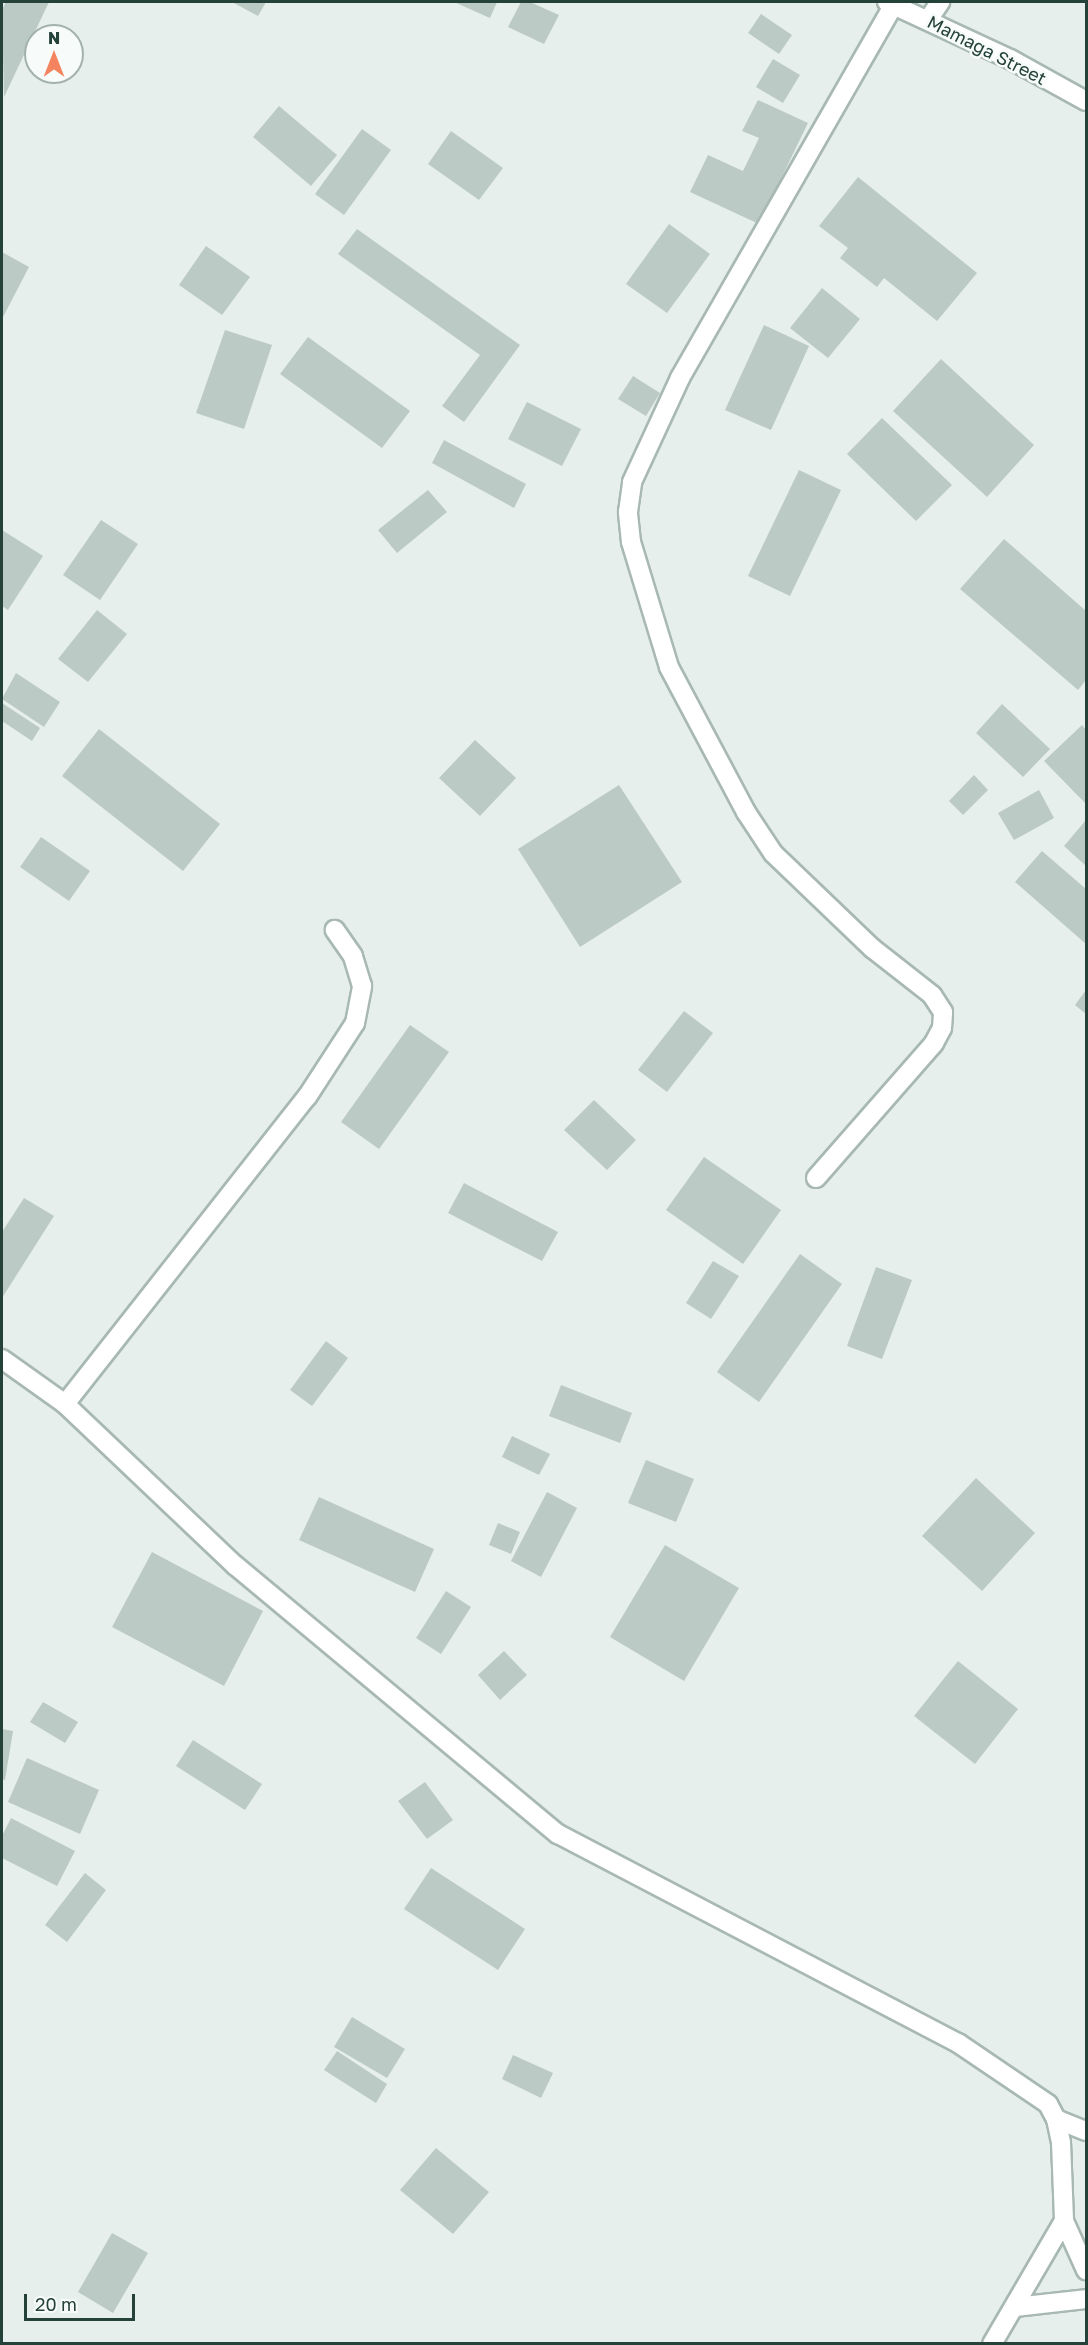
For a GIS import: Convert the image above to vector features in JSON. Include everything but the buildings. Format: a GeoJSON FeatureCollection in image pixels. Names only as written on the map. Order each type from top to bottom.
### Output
{"type":"FeatureCollection","features":[{"type":"Feature","properties":{"kind":"street"},"geometry":{"type":"LineString","coordinates":[[928,20],[940,2]]}},
{"type":"Feature","properties":{"kind":"street"},"geometry":{"type":"LineString","coordinates":[[816,1178],[934,1043],[942,1028],[943,1012],[932,995],[872,948],[773,852],[746,812],[669,667],[631,542],[628,512],[632,482],[680,378],[890,3]]}},
{"type":"Feature","properties":{"kind":"street","name":"Mamaga Street"},"geometry":{"type":"LineString","coordinates":[[890,3],[1086,101]]}},
{"type":"Feature","properties":{"kind":"street"},"geometry":{"type":"LineString","coordinates":[[65,1404],[307,1097],[355,1023],[362,986],[353,957],[335,930]]}},
{"type":"Feature","properties":{"kind":"street"},"geometry":{"type":"LineString","coordinates":[[2,1359],[65,1404],[236,1566],[558,1834],[958,2043],[1048,2104],[1056,2119],[1064,2221],[1086,2270]]}},
{"type":"Feature","properties":{"kind":"street"},"geometry":{"type":"LineString","coordinates":[[1056,2119],[1086,2131]]}},
{"type":"Feature","properties":{"kind":"street"},"geometry":{"type":"LineString","coordinates":[[992,2343],[1064,2221]]}},
{"type":"Feature","properties":{"kind":"street"},"geometry":{"type":"LineString","coordinates":[[1015,2307],[1086,2299]]}}]}
